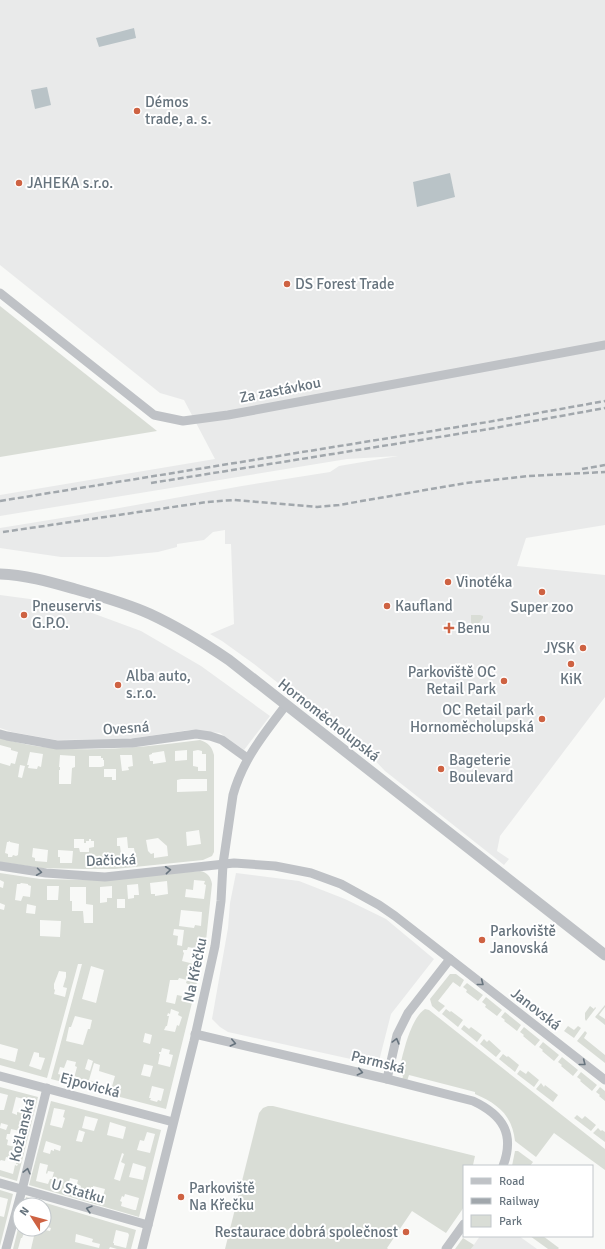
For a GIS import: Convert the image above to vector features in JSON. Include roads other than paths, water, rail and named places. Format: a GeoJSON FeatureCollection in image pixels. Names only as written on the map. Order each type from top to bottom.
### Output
{"type":"FeatureCollection","features":[{"type":"Feature","properties":{"kind":"street","name":"Za zastávkou"},"geometry":{"type":"LineString","coordinates":[[0,293],[154,415],[183,420],[228,414],[605,345]]}},
{"type":"Feature","properties":{"kind":"street","name":"Hornoměcholupská"},"geometry":{"type":"LineString","coordinates":[[0,574],[48,581],[100,596],[149,614],[186,633],[229,660],[605,955]]}},
{"type":"Feature","properties":{"kind":"street","name":"Na Křečku"},"geometry":{"type":"LineString","coordinates":[[142,1249],[174,1122],[215,946],[221,901],[223,864],[233,794],[247,758],[286,705]]}},
{"type":"Feature","properties":{"kind":"street","name":"Ovesná"},"geometry":{"type":"LineString","coordinates":[[0,734],[57,745],[132,743],[196,734],[222,740],[247,758]]}},
{"type":"Feature","properties":{"kind":"street","name":"Dačická"},"geometry":{"type":"LineString","coordinates":[[0,866],[46,873],[105,877],[234,863],[275,866],[311,873],[341,884],[384,908],[450,959]]}},
{"type":"Feature","properties":{"kind":"street"},"geometry":{"type":"LineString","coordinates":[[387,1079],[397,1035],[408,1014],[450,959]]}},
{"type":"Feature","properties":{"kind":"street","name":"Janovská"},"geometry":{"type":"LineString","coordinates":[[450,959],[605,1080]]}},
{"type":"Feature","properties":{"kind":"street","name":"Parmská"},"geometry":{"type":"LineString","coordinates":[[195,1034],[387,1079],[473,1101],[484,1106],[498,1116],[506,1128],[508,1142],[507,1156],[503,1165]]}},
{"type":"Feature","properties":{"kind":"street","name":"Ejpovická"},"geometry":{"type":"LineString","coordinates":[[0,1076],[174,1122]]}},
{"type":"Feature","properties":{"kind":"street","name":"Kožlanská"},"geometry":{"type":"LineString","coordinates":[[6,1249],[47,1088]]}},
{"type":"Feature","properties":{"kind":"street","name":"U Statku"},"geometry":{"type":"LineString","coordinates":[[0,1183],[148,1225]]}},
{"type":"Feature","properties":{"kind":"street"},"geometry":{"type":"LineString","coordinates":[[446,1249],[463,1225]]}},
{"type":"Feature","properties":{"kind":"railway"},"geometry":{"type":"LineString","coordinates":[[0,501],[488,422],[605,401]]}},
{"type":"Feature","properties":{"kind":"railway"},"geometry":{"type":"LineString","coordinates":[[151,483],[489,429],[605,408]]}},
{"type":"Feature","properties":{"kind":"railway"},"geometry":{"type":"LineString","coordinates":[[582,469],[605,465]]}},
{"type":"Feature","properties":{"kind":"railway"},"geometry":{"type":"LineString","coordinates":[[3,532],[207,502],[234,500],[317,507],[339,505],[466,483],[528,476],[605,472]]}},
{"type":"Feature","properties":{"kind":"place","name":"Démos trade, a. s."},"geometry":{"type":"Point","coordinates":[137,111]}},
{"type":"Feature","properties":{"kind":"place","name":"JAHEKA s.r.o."},"geometry":{"type":"Point","coordinates":[19,183]}},
{"type":"Feature","properties":{"kind":"place","name":"DS Forest Trade"},"geometry":{"type":"Point","coordinates":[287,284]}},
{"type":"Feature","properties":{"kind":"place","name":"Vinotéka"},"geometry":{"type":"Point","coordinates":[448,582]}},
{"type":"Feature","properties":{"kind":"place","name":"Super zoo"},"geometry":{"type":"Point","coordinates":[542,592]}},
{"type":"Feature","properties":{"kind":"place","name":"Kaufland"},"geometry":{"type":"Point","coordinates":[387,606]}},
{"type":"Feature","properties":{"kind":"place","name":"Pneuservis G.P.O."},"geometry":{"type":"Point","coordinates":[24,615]}},
{"type":"Feature","properties":{"kind":"place","name":"Benu"},"geometry":{"type":"Point","coordinates":[449,628]}},
{"type":"Feature","properties":{"kind":"place","name":"JYSK"},"geometry":{"type":"Point","coordinates":[583,648]}},
{"type":"Feature","properties":{"kind":"place","name":"KiK"},"geometry":{"type":"Point","coordinates":[571,664]}},
{"type":"Feature","properties":{"kind":"place","name":"Parkoviště OC Retail Park"},"geometry":{"type":"Point","coordinates":[504,681]}},
{"type":"Feature","properties":{"kind":"place","name":"Alba auto, s.r.o."},"geometry":{"type":"Point","coordinates":[118,685]}},
{"type":"Feature","properties":{"kind":"place","name":"OC Retail park Hornoměcholupská"},"geometry":{"type":"Point","coordinates":[542,719]}},
{"type":"Feature","properties":{"kind":"place","name":"Bageterie Boulevard"},"geometry":{"type":"Point","coordinates":[441,769]}},
{"type":"Feature","properties":{"kind":"place","name":"Parkoviště Janovská"},"geometry":{"type":"Point","coordinates":[482,940]}},
{"type":"Feature","properties":{"kind":"place","name":"Parkoviště Na Křečku"},"geometry":{"type":"Point","coordinates":[181,1197]}},
{"type":"Feature","properties":{"kind":"place","name":"Restaurace dobrá společnost"},"geometry":{"type":"Point","coordinates":[406,1232]}}]}
